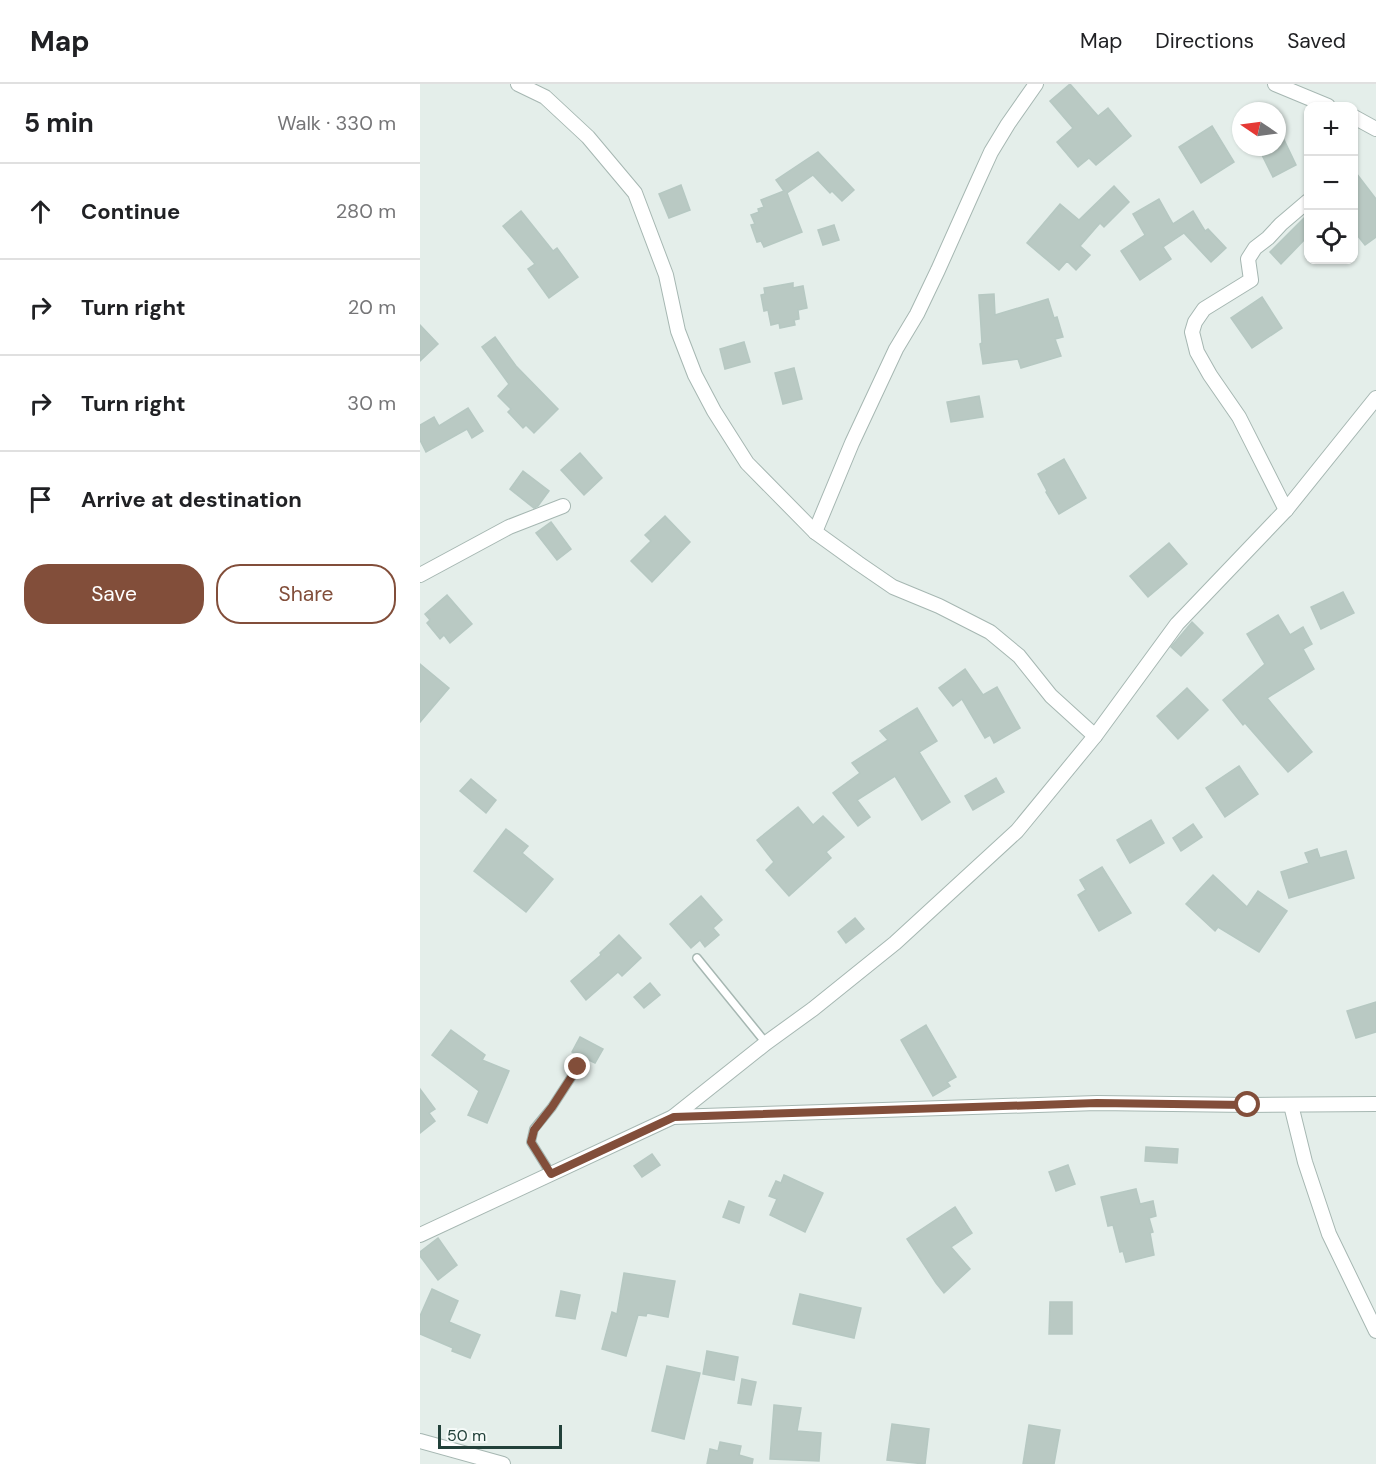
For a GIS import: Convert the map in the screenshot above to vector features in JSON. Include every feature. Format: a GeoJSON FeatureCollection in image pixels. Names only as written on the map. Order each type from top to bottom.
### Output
{"type":"FeatureCollection","features":[{"type":"Feature","properties":{"kind":"street"},"geometry":{"type":"LineString","coordinates":[[518,84],[545,97],[588,137],[635,193],[666,275],[678,331],[695,375],[747,463],[815,532],[893,587],[939,606],[990,632],[1019,656],[1052,696],[1095,736]]}},
{"type":"Feature","properties":{"kind":"street"},"geometry":{"type":"LineString","coordinates":[[815,532],[852,443],[896,349],[930,288],[991,152],[1036,84]]}},
{"type":"Feature","properties":{"kind":"street"},"geometry":{"type":"LineString","coordinates":[[1275,84],[1318,102]]}},
{"type":"Feature","properties":{"kind":"street"},"geometry":{"type":"LineString","coordinates":[[1358,121],[1376,129]]}},
{"type":"Feature","properties":{"kind":"street"},"geometry":{"type":"LineString","coordinates":[[1286,510],[1239,417],[1197,352],[1192,332],[1195,322],[1204,309],[1251,280],[1248,259],[1256,248],[1304,204]]}},
{"type":"Feature","properties":{"kind":"street"},"geometry":{"type":"LineString","coordinates":[[420,1235],[674,1117],[895,943],[1017,831],[1095,736],[1177,624],[1286,510],[1376,398]]}},
{"type":"Feature","properties":{"kind":"street"},"geometry":{"type":"LineString","coordinates":[[420,575],[509,527],[563,506]]}},
{"type":"Feature","properties":{"kind":"street"},"geometry":{"type":"LineString","coordinates":[[674,1117],[1097,1103],[1376,1104]]}},
{"type":"Feature","properties":{"kind":"street"},"geometry":{"type":"LineString","coordinates":[[1291,1105],[1305,1162],[1329,1234],[1376,1331]]}},
{"type":"Feature","properties":{"kind":"street"},"geometry":{"type":"LineString","coordinates":[[420,1441],[503,1464]]}},
{"type":"Feature","properties":{"kind":"lane"},"geometry":{"type":"LineString","coordinates":[[697,958],[766,1043]]}},
{"type":"Feature","properties":{"kind":"lane"},"geometry":{"type":"LineString","coordinates":[[551,1174],[531,1142],[534,1130],[578,1067]]}},
{"type":"Feature","properties":{"kind":"building"},"geometry":{"type":"Polygon","coordinates":[[[1070,84],[1098,116],[1108,108],[1131,136],[1096,165],[1089,158],[1078,167],[1057,142],[1073,128],[1050,101],[1070,84]]]}},
{"type":"Feature","properties":{"kind":"building"},"geometry":{"type":"Polygon","coordinates":[[[1212,126],[1234,162],[1201,183],[1179,147],[1212,126]]]}},
{"type":"Feature","properties":{"kind":"building"},"geometry":{"type":"Polygon","coordinates":[[[1286,144],[1296,165],[1273,177],[1262,156],[1286,156],[1286,144]]]}},
{"type":"Feature","properties":{"kind":"building"},"geometry":{"type":"Polygon","coordinates":[[[818,152],[854,190],[842,201],[832,191],[830,193],[813,175],[787,193],[802,232],[764,247],[761,241],[757,242],[751,225],[755,224],[751,215],[764,207],[761,200],[784,191],[776,180],[818,152]]]}},
{"type":"Feature","properties":{"kind":"building"},"geometry":{"type":"Polygon","coordinates":[[[1358,176],[1376,199],[1376,237],[1365,245],[1358,236],[1358,176]]]}},
{"type":"Feature","properties":{"kind":"building"},"geometry":{"type":"Polygon","coordinates":[[[681,185],[690,210],[669,218],[659,194],[681,185]]]}},
{"type":"Feature","properties":{"kind":"building"},"geometry":{"type":"Polygon","coordinates":[[[1114,186],[1129,202],[1104,227],[1100,223],[1080,246],[1090,255],[1076,270],[1067,261],[1059,270],[1027,243],[1060,204],[1079,220],[1114,186]]]}},
{"type":"Feature","properties":{"kind":"building"},"geometry":{"type":"Polygon","coordinates":[[[1159,199],[1173,224],[1193,211],[1205,231],[1208,229],[1226,248],[1211,262],[1184,233],[1163,247],[1171,259],[1140,280],[1121,251],[1145,235],[1133,214],[1159,199]]]}},
{"type":"Feature","properties":{"kind":"building"},"geometry":{"type":"Polygon","coordinates":[[[521,211],[553,251],[557,248],[578,277],[549,298],[528,269],[535,264],[503,226],[521,211]]]}},
{"type":"Feature","properties":{"kind":"building"},"geometry":{"type":"Polygon","coordinates":[[[1304,218],[1304,240],[1281,264],[1270,252],[1304,218]]]}},
{"type":"Feature","properties":{"kind":"building"},"geometry":{"type":"Polygon","coordinates":[[[834,225],[839,240],[823,245],[818,230],[834,225]]]}},
{"type":"Feature","properties":{"kind":"building"},"geometry":{"type":"Polygon","coordinates":[[[793,283],[793,288],[803,286],[807,308],[798,310],[799,319],[794,320],[795,325],[780,328],[779,323],[771,325],[768,310],[764,311],[761,295],[765,294],[764,288],[793,283]]]}},
{"type":"Feature","properties":{"kind":"building"},"geometry":{"type":"Polygon","coordinates":[[[994,294],[995,315],[1048,299],[1063,337],[1055,339],[1061,356],[1021,368],[1018,359],[983,364],[980,344],[982,343],[979,295],[994,294]]]}},
{"type":"Feature","properties":{"kind":"building"},"geometry":{"type":"Polygon","coordinates":[[[1262,297],[1282,328],[1252,348],[1231,318],[1262,297]]]}},
{"type":"Feature","properties":{"kind":"building"},"geometry":{"type":"Polygon","coordinates":[[[420,325],[438,344],[420,361],[420,325]]]}},
{"type":"Feature","properties":{"kind":"building"},"geometry":{"type":"Polygon","coordinates":[[[495,337],[516,366],[558,409],[534,433],[526,425],[523,428],[508,412],[511,409],[498,396],[509,384],[482,347],[495,337]]]}},
{"type":"Feature","properties":{"kind":"building"},"geometry":{"type":"Polygon","coordinates":[[[744,342],[750,362],[725,369],[720,349],[744,342]]]}},
{"type":"Feature","properties":{"kind":"building"},"geometry":{"type":"Polygon","coordinates":[[[794,368],[802,399],[783,404],[775,373],[794,368]]]}},
{"type":"Feature","properties":{"kind":"building"},"geometry":{"type":"Polygon","coordinates":[[[979,396],[983,417],[951,422],[947,402],[979,396]]]}},
{"type":"Feature","properties":{"kind":"building"},"geometry":{"type":"Polygon","coordinates":[[[468,408],[483,431],[472,438],[467,429],[426,452],[420,440],[420,425],[434,417],[439,426],[468,408]]]}},
{"type":"Feature","properties":{"kind":"building"},"geometry":{"type":"Polygon","coordinates":[[[580,453],[602,478],[584,495],[561,470],[580,453]]]}},
{"type":"Feature","properties":{"kind":"building"},"geometry":{"type":"Polygon","coordinates":[[[1064,459],[1086,498],[1059,514],[1038,474],[1064,459]]]}},
{"type":"Feature","properties":{"kind":"building"},"geometry":{"type":"Polygon","coordinates":[[[523,471],[549,491],[534,508],[510,489],[523,471]]]}},
{"type":"Feature","properties":{"kind":"building"},"geometry":{"type":"Polygon","coordinates":[[[665,516],[690,542],[652,582],[631,561],[651,541],[645,535],[665,516]]]}},
{"type":"Feature","properties":{"kind":"building"},"geometry":{"type":"Polygon","coordinates":[[[551,522],[571,549],[557,560],[536,533],[551,522]]]}},
{"type":"Feature","properties":{"kind":"building"},"geometry":{"type":"Polygon","coordinates":[[[1169,543],[1187,564],[1148,597],[1130,576],[1169,543]]]}},
{"type":"Feature","properties":{"kind":"building"},"geometry":{"type":"Polygon","coordinates":[[[1343,592],[1354,613],[1321,629],[1311,607],[1343,592]]]}},
{"type":"Feature","properties":{"kind":"building"},"geometry":{"type":"Polygon","coordinates":[[[447,595],[472,624],[450,643],[444,635],[440,639],[427,623],[430,620],[425,614],[447,595]]]}},
{"type":"Feature","properties":{"kind":"building"},"geometry":{"type":"Polygon","coordinates":[[[1278,615],[1290,635],[1303,627],[1312,644],[1303,649],[1314,669],[1267,698],[1312,752],[1288,772],[1245,723],[1243,725],[1223,700],[1265,664],[1247,634],[1278,615]]]}},
{"type":"Feature","properties":{"kind":"building"},"geometry":{"type":"Polygon","coordinates":[[[1192,622],[1203,633],[1181,656],[1171,647],[1192,622]]]}},
{"type":"Feature","properties":{"kind":"building"},"geometry":{"type":"Polygon","coordinates":[[[420,664],[449,688],[420,722],[420,664]]]}},
{"type":"Feature","properties":{"kind":"building"},"geometry":{"type":"Polygon","coordinates":[[[965,669],[983,695],[997,687],[1020,728],[994,743],[990,735],[985,738],[962,699],[953,706],[939,688],[965,669]]]}},
{"type":"Feature","properties":{"kind":"building"},"geometry":{"type":"Polygon","coordinates":[[[1187,688],[1208,710],[1178,739],[1157,716],[1187,688]]]}},
{"type":"Feature","properties":{"kind":"building"},"geometry":{"type":"Polygon","coordinates":[[[917,708],[937,741],[919,752],[950,802],[922,820],[895,776],[857,800],[870,817],[858,826],[833,793],[860,773],[852,763],[888,740],[880,731],[917,708]]]}},
{"type":"Feature","properties":{"kind":"building"},"geometry":{"type":"Polygon","coordinates":[[[1239,766],[1258,794],[1225,817],[1206,788],[1239,766]]]}},
{"type":"Feature","properties":{"kind":"building"},"geometry":{"type":"Polygon","coordinates":[[[996,778],[1004,792],[973,810],[965,796],[996,778]]]}},
{"type":"Feature","properties":{"kind":"building"},"geometry":{"type":"Polygon","coordinates":[[[471,779],[496,800],[486,813],[460,791],[471,779]]]}},
{"type":"Feature","properties":{"kind":"building"},"geometry":{"type":"Polygon","coordinates":[[[798,807],[813,825],[823,816],[844,837],[826,852],[831,858],[789,896],[766,870],[774,862],[757,840],[798,807]]]}},
{"type":"Feature","properties":{"kind":"building"},"geometry":{"type":"Polygon","coordinates":[[[1151,820],[1164,843],[1130,863],[1117,840],[1151,820]]]}},
{"type":"Feature","properties":{"kind":"building"},"geometry":{"type":"Polygon","coordinates":[[[1193,824],[1202,837],[1181,851],[1173,838],[1193,824]]]}},
{"type":"Feature","properties":{"kind":"building"},"geometry":{"type":"Polygon","coordinates":[[[506,829],[528,846],[522,853],[553,879],[526,912],[474,871],[506,829]]]}},
{"type":"Feature","properties":{"kind":"building"},"geometry":{"type":"Polygon","coordinates":[[[1317,849],[1320,858],[1346,851],[1354,878],[1289,898],[1281,872],[1309,863],[1305,853],[1317,849]]]}},
{"type":"Feature","properties":{"kind":"building"},"geometry":{"type":"Polygon","coordinates":[[[1102,867],[1131,913],[1099,931],[1078,895],[1086,890],[1080,880],[1102,867]]]}},
{"type":"Feature","properties":{"kind":"building"},"geometry":{"type":"Polygon","coordinates":[[[1213,875],[1247,907],[1258,891],[1287,911],[1259,952],[1218,927],[1215,931],[1186,904],[1213,875]]]}},
{"type":"Feature","properties":{"kind":"building"},"geometry":{"type":"Polygon","coordinates":[[[701,896],[722,920],[713,928],[719,935],[705,947],[700,940],[691,948],[670,924],[701,896]]]}},
{"type":"Feature","properties":{"kind":"building"},"geometry":{"type":"Polygon","coordinates":[[[855,918],[864,929],[846,943],[838,932],[855,918]]]}},
{"type":"Feature","properties":{"kind":"building"},"geometry":{"type":"Polygon","coordinates":[[[619,935],[641,958],[622,976],[618,972],[586,1000],[571,981],[601,955],[600,953],[619,935]]]}},
{"type":"Feature","properties":{"kind":"building"},"geometry":{"type":"Polygon","coordinates":[[[650,983],[660,995],[644,1008],[634,997],[650,983]]]}},
{"type":"Feature","properties":{"kind":"building"},"geometry":{"type":"Polygon","coordinates":[[[1376,1002],[1376,1032],[1356,1038],[1347,1011],[1376,1002]]]}},
{"type":"Feature","properties":{"kind":"building"},"geometry":{"type":"Polygon","coordinates":[[[926,1025],[956,1077],[947,1082],[950,1086],[933,1096],[901,1040],[926,1025]]]}},
{"type":"Feature","properties":{"kind":"building"},"geometry":{"type":"Polygon","coordinates":[[[451,1030],[485,1055],[482,1060],[509,1071],[487,1123],[468,1115],[479,1091],[432,1055],[451,1030]]]}},
{"type":"Feature","properties":{"kind":"building"},"geometry":{"type":"Polygon","coordinates":[[[580,1037],[603,1049],[595,1063],[572,1052],[580,1037]]]}},
{"type":"Feature","properties":{"kind":"building"},"geometry":{"type":"Polygon","coordinates":[[[420,1089],[435,1109],[429,1113],[435,1121],[420,1133],[420,1089]]]}},
{"type":"Feature","properties":{"kind":"building"},"geometry":{"type":"Polygon","coordinates":[[[1146,1147],[1178,1149],[1177,1163],[1145,1161],[1146,1147]]]}},
{"type":"Feature","properties":{"kind":"building"},"geometry":{"type":"Polygon","coordinates":[[[652,1154],[660,1165],[642,1177],[634,1166],[652,1154]]]}},
{"type":"Feature","properties":{"kind":"building"},"geometry":{"type":"Polygon","coordinates":[[[1068,1165],[1075,1184],[1056,1191],[1049,1172],[1068,1165]]]}},
{"type":"Feature","properties":{"kind":"building"},"geometry":{"type":"Polygon","coordinates":[[[784,1175],[823,1193],[805,1232],[770,1215],[777,1199],[769,1196],[776,1181],[781,1183],[784,1175]]]}},
{"type":"Feature","properties":{"kind":"building"},"geometry":{"type":"Polygon","coordinates":[[[1136,1189],[1140,1204],[1153,1201],[1156,1216],[1149,1218],[1153,1232],[1150,1233],[1154,1255],[1126,1262],[1123,1251],[1120,1252],[1113,1225],[1108,1226],[1101,1197],[1136,1189]]]}},
{"type":"Feature","properties":{"kind":"building"},"geometry":{"type":"Polygon","coordinates":[[[729,1201],[744,1207],[739,1223],[723,1217],[729,1201]]]}},
{"type":"Feature","properties":{"kind":"building"},"geometry":{"type":"Polygon","coordinates":[[[955,1207],[972,1233],[951,1247],[970,1269],[944,1293],[907,1239],[955,1207]]]}},
{"type":"Feature","properties":{"kind":"building"},"geometry":{"type":"Polygon","coordinates":[[[438,1238],[457,1265],[438,1280],[420,1256],[420,1252],[438,1238]]]}},
{"type":"Feature","properties":{"kind":"building"},"geometry":{"type":"Polygon","coordinates":[[[624,1273],[675,1281],[668,1317],[647,1313],[646,1316],[638,1315],[626,1356],[602,1349],[612,1312],[617,1314],[624,1273]]]}},
{"type":"Feature","properties":{"kind":"building"},"geometry":{"type":"Polygon","coordinates":[[[432,1289],[458,1301],[449,1322],[480,1335],[470,1358],[420,1334],[420,1316],[432,1289]]]}},
{"type":"Feature","properties":{"kind":"building"},"geometry":{"type":"Polygon","coordinates":[[[561,1291],[580,1295],[575,1319],[556,1316],[561,1291]]]}},
{"type":"Feature","properties":{"kind":"building"},"geometry":{"type":"Polygon","coordinates":[[[800,1294],[861,1308],[854,1338],[793,1324],[800,1294]]]}},
{"type":"Feature","properties":{"kind":"building"},"geometry":{"type":"Polygon","coordinates":[[[1050,1302],[1072,1302],[1072,1334],[1049,1334],[1050,1302]]]}},
{"type":"Feature","properties":{"kind":"building"},"geometry":{"type":"Polygon","coordinates":[[[707,1351],[738,1357],[734,1380],[703,1374],[707,1351]]]}},
{"type":"Feature","properties":{"kind":"building"},"geometry":{"type":"Polygon","coordinates":[[[667,1366],[700,1373],[684,1439],[652,1431],[667,1366]]]}},
{"type":"Feature","properties":{"kind":"building"},"geometry":{"type":"Polygon","coordinates":[[[742,1379],[756,1382],[751,1405],[738,1403],[742,1379]]]}},
{"type":"Feature","properties":{"kind":"building"},"geometry":{"type":"Polygon","coordinates":[[[774,1405],[801,1408],[797,1431],[821,1433],[819,1461],[770,1459],[774,1405]]]}},
{"type":"Feature","properties":{"kind":"building"},"geometry":{"type":"Polygon","coordinates":[[[892,1424],[929,1429],[925,1464],[887,1460],[892,1424]]]}},
{"type":"Feature","properties":{"kind":"building"},"geometry":{"type":"Polygon","coordinates":[[[1029,1425],[1060,1430],[1054,1464],[1023,1464],[1029,1425]]]}},
{"type":"Feature","properties":{"kind":"building"},"geometry":{"type":"Polygon","coordinates":[[[720,1442],[741,1446],[739,1455],[753,1459],[752,1464],[707,1464],[710,1449],[718,1451],[720,1442]]]}},
{"type":"Feature","properties":{"kind":"route"},"geometry":{"type":"LineString","coordinates":[[578,1067],[534,1130],[531,1142],[551,1174],[674,1117],[1097,1103],[1248,1105]]}}]}
